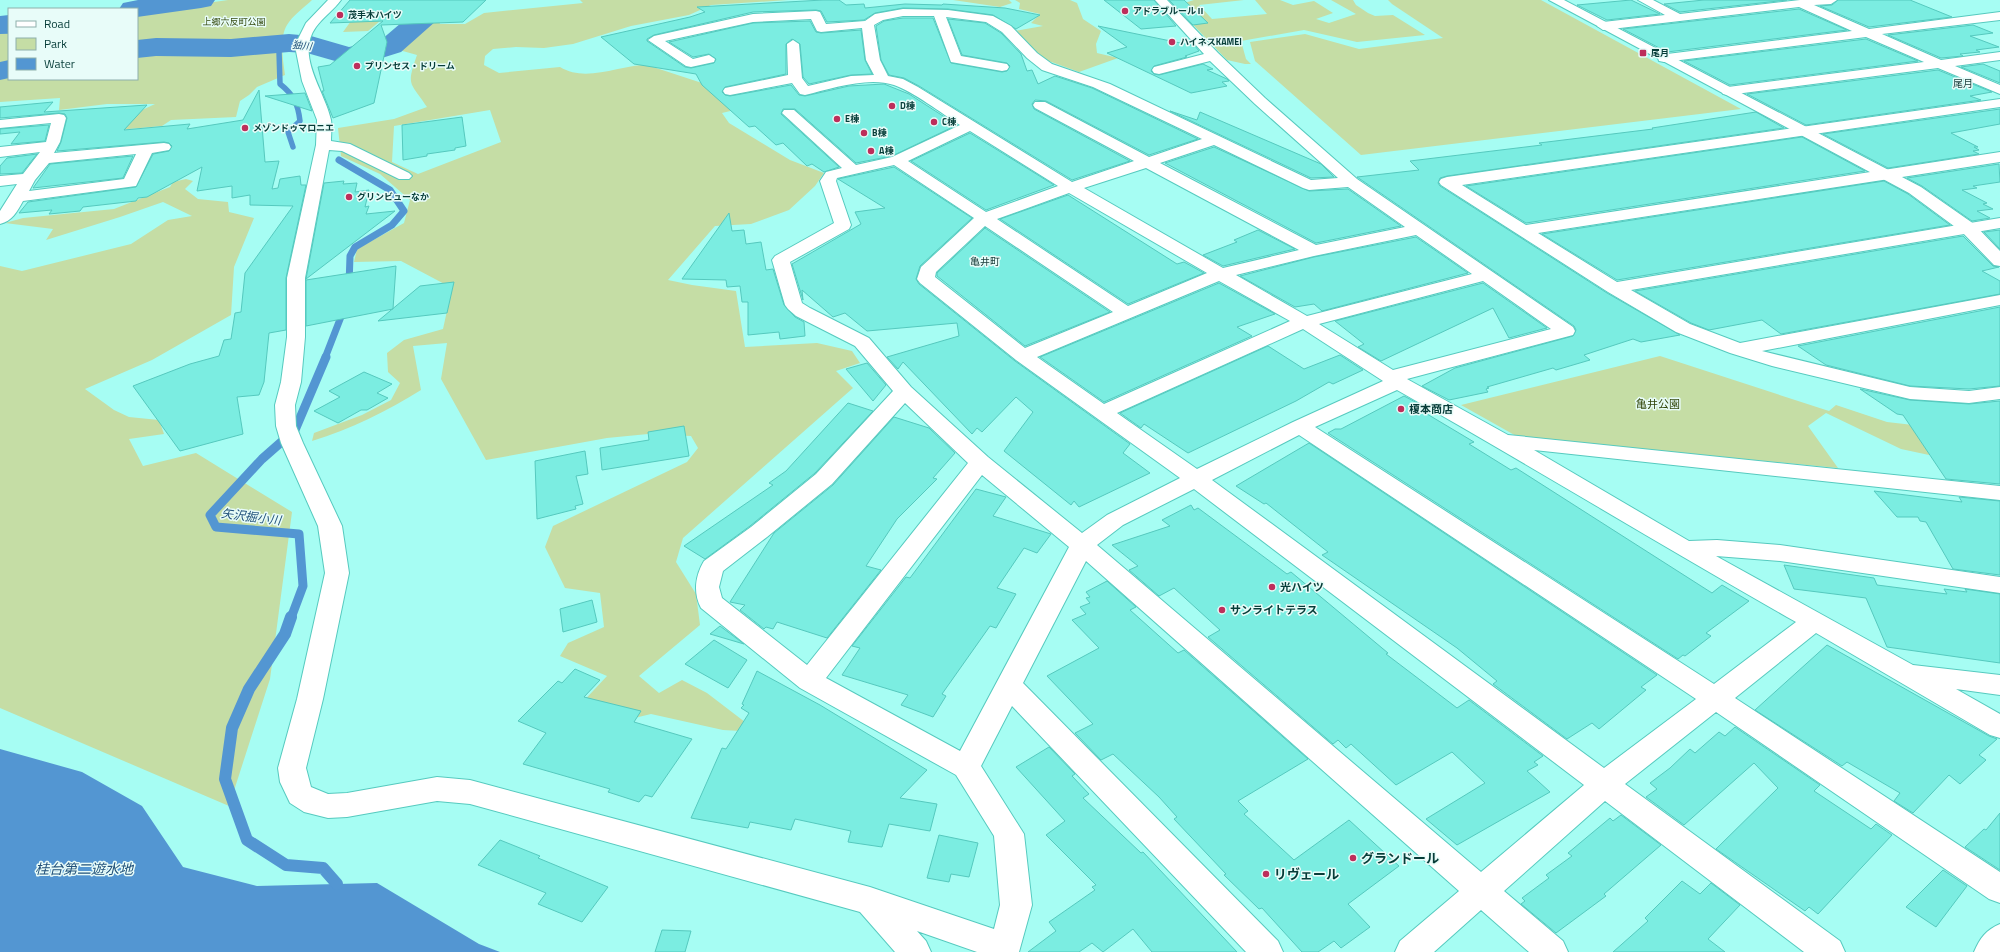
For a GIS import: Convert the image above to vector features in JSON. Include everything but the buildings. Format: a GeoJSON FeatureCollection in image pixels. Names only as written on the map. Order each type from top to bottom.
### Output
{"type":"FeatureCollection","features":[{"type":"Feature","properties":{"kind":"street"},"geometry":{"type":"LineString","coordinates":[[335,0],[310,26],[302,47],[309,81],[324,120],[322,151],[296,278],[296,337],[291,382],[285,405],[288,432],[312,489],[330,526],[337,573],[310,700],[292,768],[294,782],[300,795],[314,803],[328,806],[347,806],[437,789],[470,792],[870,901],[1004,950],[1016,905],[1009,834],[966,767],[809,681],[710,602],[707,587],[712,567],[759,532],[824,479],[904,391]]}},
{"type":"Feature","properties":{"kind":"street"},"geometry":{"type":"LineString","coordinates":[[966,767],[1010,686],[1082,545],[1115,520],[1394,380],[1566,331],[1351,182],[1260,101],[1213,56],[1161,0]]}},
{"type":"Feature","properties":{"kind":"street"},"geometry":{"type":"LineString","coordinates":[[1555,0],[1915,190],[1968,228],[2000,261]]}},
{"type":"Feature","properties":{"kind":"street"},"geometry":{"type":"LineString","coordinates":[[1644,0],[1678,17]]}},
{"type":"Feature","properties":{"kind":"street"},"geometry":{"type":"LineString","coordinates":[[1603,26],[1795,2],[1832,0]]}},
{"type":"Feature","properties":{"kind":"street"},"geometry":{"type":"LineString","coordinates":[[1795,2],[2000,90]]}},
{"type":"Feature","properties":{"kind":"street"},"geometry":{"type":"LineString","coordinates":[[709,59],[691,63],[654,40],[753,18],[816,15],[820,28],[868,24],[878,17],[897,13],[939,14],[989,19],[999,22],[1019,40],[1032,55],[1047,67],[1103,86],[1309,185],[1351,182]]}},
{"type":"Feature","properties":{"kind":"street"},"geometry":{"type":"LineString","coordinates":[[939,14],[956,59],[1002,67]]}},
{"type":"Feature","properties":{"kind":"street"},"geometry":{"type":"LineString","coordinates":[[1664,58],[2000,16]]}},
{"type":"Feature","properties":{"kind":"street"},"geometry":{"type":"LineString","coordinates":[[868,24],[872,60],[883,79]]}},
{"type":"Feature","properties":{"kind":"street"},"geometry":{"type":"LineString","coordinates":[[793,44],[795,78],[805,91],[851,80],[883,79],[898,82],[1070,187],[1304,322],[1394,380],[1503,441],[1685,549],[1815,621],[2000,728]]}},
{"type":"Feature","properties":{"kind":"street"},"geometry":{"type":"LineString","coordinates":[[1159,70],[1213,56]]}},
{"type":"Feature","properties":{"kind":"street"},"geometry":{"type":"LineString","coordinates":[[1728,91],[2000,56]]}},
{"type":"Feature","properties":{"kind":"street"},"geometry":{"type":"LineString","coordinates":[[730,91],[795,78]]}},
{"type":"Feature","properties":{"kind":"street"},"geometry":{"type":"LineString","coordinates":[[2000,103],[1447,182],[1614,288],[1683,328],[1737,349],[1779,362],[1910,393],[1969,397],[2000,393]]}},
{"type":"Feature","properties":{"kind":"street"},"geometry":{"type":"LineString","coordinates":[[1040,105],[1314,251]]}},
{"type":"Feature","properties":{"kind":"street"},"geometry":{"type":"LineString","coordinates":[[789,113],[852,169]]}},
{"type":"Feature","properties":{"kind":"street"},"geometry":{"type":"LineString","coordinates":[[0,124],[59,118],[53,142],[47,153],[3,215]]}},
{"type":"Feature","properties":{"kind":"street"},"geometry":{"type":"LineString","coordinates":[[970,126],[897,160],[831,175],[828,181],[843,225],[781,260],[794,305],[803,312],[862,342],[904,391],[980,462],[1082,545],[1552,952]]}},
{"type":"Feature","properties":{"kind":"street"},"geometry":{"type":"LineString","coordinates":[[1215,140],[1070,187],[983,219],[928,271],[926,279],[1023,356],[1196,479],[1603,785],[1829,952]]}},
{"type":"Feature","properties":{"kind":"street"},"geometry":{"type":"LineString","coordinates":[[0,152],[47,153],[164,147]]}},
{"type":"Feature","properties":{"kind":"street"},"geometry":{"type":"LineString","coordinates":[[322,151],[345,147],[404,176]]}},
{"type":"Feature","properties":{"kind":"street"},"geometry":{"type":"LineString","coordinates":[[17,197],[130,183],[146,148]]}},
{"type":"Feature","properties":{"kind":"street"},"geometry":{"type":"LineString","coordinates":[[1523,230],[2000,157]]}},
{"type":"Feature","properties":{"kind":"street"},"geometry":{"type":"LineString","coordinates":[[897,160],[983,219],[1127,313]]}},
{"type":"Feature","properties":{"kind":"street"},"geometry":{"type":"LineString","coordinates":[[0,181],[28,178]]}},
{"type":"Feature","properties":{"kind":"street"},"geometry":{"type":"LineString","coordinates":[[1614,288],[2000,223]]}},
{"type":"Feature","properties":{"kind":"street"},"geometry":{"type":"LineString","coordinates":[[1023,356],[1220,274],[1314,251],[1419,229]]}},
{"type":"Feature","properties":{"kind":"street"},"geometry":{"type":"LineString","coordinates":[[1102,413],[1304,322],[1487,275]]}},
{"type":"Feature","properties":{"kind":"street"},"geometry":{"type":"LineString","coordinates":[[1737,349],[2000,300]]}},
{"type":"Feature","properties":{"kind":"street"},"geometry":{"type":"LineString","coordinates":[[1300,426],[1715,698],[2000,889]]}},
{"type":"Feature","properties":{"kind":"street"},"geometry":{"type":"LineString","coordinates":[[1503,441],[2000,493]]}},
{"type":"Feature","properties":{"kind":"street"},"geometry":{"type":"LineString","coordinates":[[809,681],[980,462]]}},
{"type":"Feature","properties":{"kind":"street"},"geometry":{"type":"LineString","coordinates":[[1685,549],[1717,548],[1780,553],[2000,586]]}},
{"type":"Feature","properties":{"kind":"street"},"geometry":{"type":"LineString","coordinates":[[1411,952],[1603,785],[1815,621]]}},
{"type":"Feature","properties":{"kind":"street"},"geometry":{"type":"LineString","coordinates":[[1904,672],[2000,685]]}},
{"type":"Feature","properties":{"kind":"street"},"geometry":{"type":"LineString","coordinates":[[1010,686],[1267,952]]}},
{"type":"Feature","properties":{"kind":"street"},"geometry":{"type":"LineString","coordinates":[[870,901],[915,952]]}},
{"type":"Feature","properties":{"kind":"street"},"geometry":{"type":"LineString","coordinates":[[1990,952],[2000,939]]}},
{"type":"Feature","properties":{"kind":"green space","name":"上郷六反町公園"},"geometry":{"type":"Polygon","coordinates":[[[228,0],[312,0],[292,18],[285,30],[282,49],[285,75],[257,87],[240,101],[236,117],[171,120],[162,126],[95,132],[155,104],[107,104],[59,110],[60,98],[0,102],[0,73],[8,72],[8,80],[138,80],[138,13],[228,0]]]}},
{"type":"Feature","properties":{"kind":"green space"},"geometry":{"type":"Polygon","coordinates":[[[443,0],[437,16],[440,24],[465,24],[484,13],[583,3],[580,0],[788,0],[711,5],[689,15],[631,26],[573,44],[544,48],[516,47],[493,49],[485,56],[484,65],[499,73],[560,67],[570,72],[592,73],[647,65],[763,103],[722,113],[729,123],[790,160],[824,173],[815,186],[789,210],[751,224],[715,226],[668,280],[736,291],[745,347],[817,343],[852,351],[860,363],[836,371],[853,388],[683,538],[676,562],[696,594],[700,625],[639,676],[659,693],[682,680],[707,693],[758,732],[723,730],[651,714],[593,728],[565,721],[607,676],[560,656],[568,643],[604,627],[600,593],[565,588],[545,547],[553,526],[687,462],[698,448],[691,436],[648,434],[607,438],[486,460],[441,379],[447,343],[413,346],[421,390],[368,419],[341,431],[312,441],[314,433],[362,415],[391,400],[400,383],[388,372],[387,353],[404,340],[443,329],[452,288],[401,261],[354,262],[357,249],[404,223],[410,200],[380,174],[341,156],[338,128],[394,119],[427,107],[413,88],[411,79],[417,55],[392,48],[413,41],[412,36],[418,27],[420,18],[443,0]],[[490,110],[394,126],[392,162],[418,174],[501,142],[490,110]]]}},
{"type":"Feature","properties":{"kind":"green space"},"geometry":{"type":"Polygon","coordinates":[[[953,0],[1009,0],[1012,3],[1000,7],[953,0]]]}},
{"type":"Feature","properties":{"kind":"green space"},"geometry":{"type":"Polygon","coordinates":[[[1015,0],[1070,0],[1077,3],[1083,19],[1101,31],[1096,44],[1097,53],[1118,58],[1079,72],[1043,59],[1034,52],[1015,31],[1043,26],[1031,23],[1040,14],[1019,9],[1020,3],[1015,0]]]}},
{"type":"Feature","properties":{"kind":"green space"},"geometry":{"type":"Polygon","coordinates":[[[1194,0],[1244,0],[1199,5],[1212,19],[1267,14],[1255,0],[1280,0],[1293,5],[1314,1],[1333,13],[1316,19],[1329,23],[1356,14],[1331,0],[1353,0],[1356,5],[1368,13],[1375,16],[1393,15],[1425,35],[1357,42],[1304,30],[1241,41],[1246,59],[1251,64],[1245,64],[1227,60],[1175,6],[1194,0]]]}},
{"type":"Feature","properties":{"kind":"green space"},"geometry":{"type":"Polygon","coordinates":[[[1388,0],[1541,0],[1741,109],[1361,155],[1255,61],[1250,42],[1305,34],[1359,49],[1443,38],[1388,0]]]}},
{"type":"Feature","properties":{"kind":"green space"},"geometry":{"type":"Polygon","coordinates":[[[351,21],[380,21],[368,31],[343,32],[351,21]]]}},
{"type":"Feature","properties":{"kind":"green space"},"geometry":{"type":"Polygon","coordinates":[[[0,33],[8,33],[8,67],[0,69],[0,33]]]}},
{"type":"Feature","properties":{"kind":"green space"},"geometry":{"type":"Polygon","coordinates":[[[186,179],[193,181],[185,189],[198,199],[228,202],[229,212],[254,218],[234,267],[231,315],[152,360],[85,389],[114,410],[129,417],[159,420],[164,434],[129,439],[143,466],[196,453],[292,512],[270,679],[229,806],[0,708],[0,266],[22,271],[131,244],[168,220],[192,216],[163,202],[46,240],[53,229],[5,223],[23,218],[114,209],[170,187],[173,182],[186,179]]]}},
{"type":"Feature","properties":{"kind":"green space","name":"亀井公園"},"geometry":{"type":"Polygon","coordinates":[[[1660,356],[1829,411],[1836,405],[1887,422],[2000,435],[2000,449],[1929,455],[1901,449],[1826,413],[1808,426],[1838,468],[1518,437],[1461,405],[1660,356]]]}},
{"type":"Feature","properties":{"kind":"water","name":"桂台第二遊水地"},"geometry":{"type":"Polygon","coordinates":[[[0,749],[82,772],[142,806],[183,867],[257,886],[377,883],[479,944],[500,952],[0,952],[0,749]]]}},
{"type":"Feature","properties":{"kind":"waterway"},"geometry":{"type":"LineString","coordinates":[[138,8],[201,0]]}},
{"type":"Feature","properties":{"kind":"waterway","name":"㹨川"},"geometry":{"type":"LineString","coordinates":[[138,49],[156,47],[231,48],[289,43],[311,45],[349,56],[369,53],[391,46],[435,7],[449,0]]}},
{"type":"Feature","properties":{"kind":"waterway"},"geometry":{"type":"LineString","coordinates":[[138,11],[153,6]]}},
{"type":"Feature","properties":{"kind":"waterway"},"geometry":{"type":"LineString","coordinates":[[0,25],[8,24]]}},
{"type":"Feature","properties":{"kind":"waterway"},"geometry":{"type":"LineString","coordinates":[[0,31],[8,31]]}},
{"type":"Feature","properties":{"kind":"waterway","name":"矢沢掘小川"},"geometry":{"type":"LineString","coordinates":[[277,44],[279,51],[280,84],[292,96],[300,121],[288,132],[293,147]]}},
{"type":"Feature","properties":{"kind":"waterway","name":"㹨川"},"geometry":{"type":"LineString","coordinates":[[0,71],[8,69]]}},
{"type":"Feature","properties":{"kind":"waterway","name":"矢沢掘小川"},"geometry":{"type":"LineString","coordinates":[[339,160],[390,190],[404,211],[392,225],[355,247],[350,256],[349,285]]}},
{"type":"Feature","properties":{"kind":"waterway","name":"矢沢掘小川"},"geometry":{"type":"LineString","coordinates":[[325,358],[344,309]]}},
{"type":"Feature","properties":{"kind":"waterway","name":"矢沢掘小川"},"geometry":{"type":"LineString","coordinates":[[291,618],[303,586],[299,534],[216,527],[210,515],[262,459],[295,430],[326,357]]}},
{"type":"Feature","properties":{"kind":"waterway","name":"矢沢掘小川"},"geometry":{"type":"LineString","coordinates":[[291,617],[285,634],[249,689],[232,728],[225,779],[247,840],[286,865],[323,868],[337,884]]}},
{"type":"Feature","properties":{"kind":"place","name":"アドラブルールⅡ"},"geometry":{"type":"Point","coordinates":[1125,11]}},
{"type":"Feature","properties":{"kind":"place","name":"茂手木ハイツ"},"geometry":{"type":"Point","coordinates":[340,15]}},
{"type":"Feature","properties":{"kind":"place","name":"ハイネスKAMEI"},"geometry":{"type":"Point","coordinates":[1172,42]}},
{"type":"Feature","properties":{"kind":"place","name":"尾月"},"geometry":{"type":"Point","coordinates":[1643,53]}},
{"type":"Feature","properties":{"kind":"place","name":"プリンセス・ドリーム"},"geometry":{"type":"Point","coordinates":[357,66]}},
{"type":"Feature","properties":{"kind":"place","name":"D棟"},"geometry":{"type":"Point","coordinates":[892,106]}},
{"type":"Feature","properties":{"kind":"place","name":"E棟"},"geometry":{"type":"Point","coordinates":[837,119]}},
{"type":"Feature","properties":{"kind":"place","name":"C棟"},"geometry":{"type":"Point","coordinates":[934,122]}},
{"type":"Feature","properties":{"kind":"place","name":"メゾンドゥマロニエ"},"geometry":{"type":"Point","coordinates":[245,128]}},
{"type":"Feature","properties":{"kind":"place","name":"B棟"},"geometry":{"type":"Point","coordinates":[864,133]}},
{"type":"Feature","properties":{"kind":"place","name":"A棟"},"geometry":{"type":"Point","coordinates":[871,151]}},
{"type":"Feature","properties":{"kind":"place","name":"グリンビューなか"},"geometry":{"type":"Point","coordinates":[349,197]}},
{"type":"Feature","properties":{"kind":"place","name":"榎本商店"},"geometry":{"type":"Point","coordinates":[1401,409]}},
{"type":"Feature","properties":{"kind":"place","name":"光ハイツ"},"geometry":{"type":"Point","coordinates":[1272,587]}},
{"type":"Feature","properties":{"kind":"place","name":"サンライトテラス"},"geometry":{"type":"Point","coordinates":[1222,610]}},
{"type":"Feature","properties":{"kind":"place","name":"グランドール"},"geometry":{"type":"Point","coordinates":[1353,858]}},
{"type":"Feature","properties":{"kind":"place","name":"リヴェール"},"geometry":{"type":"Point","coordinates":[1266,874]}},
{"type":"Feature","properties":{"kind":"district","name":"尾月"},"geometry":{"type":"Point","coordinates":[1963,83]}},
{"type":"Feature","properties":{"kind":"district","name":"亀井町"},"geometry":{"type":"Point","coordinates":[985,261]}}]}
